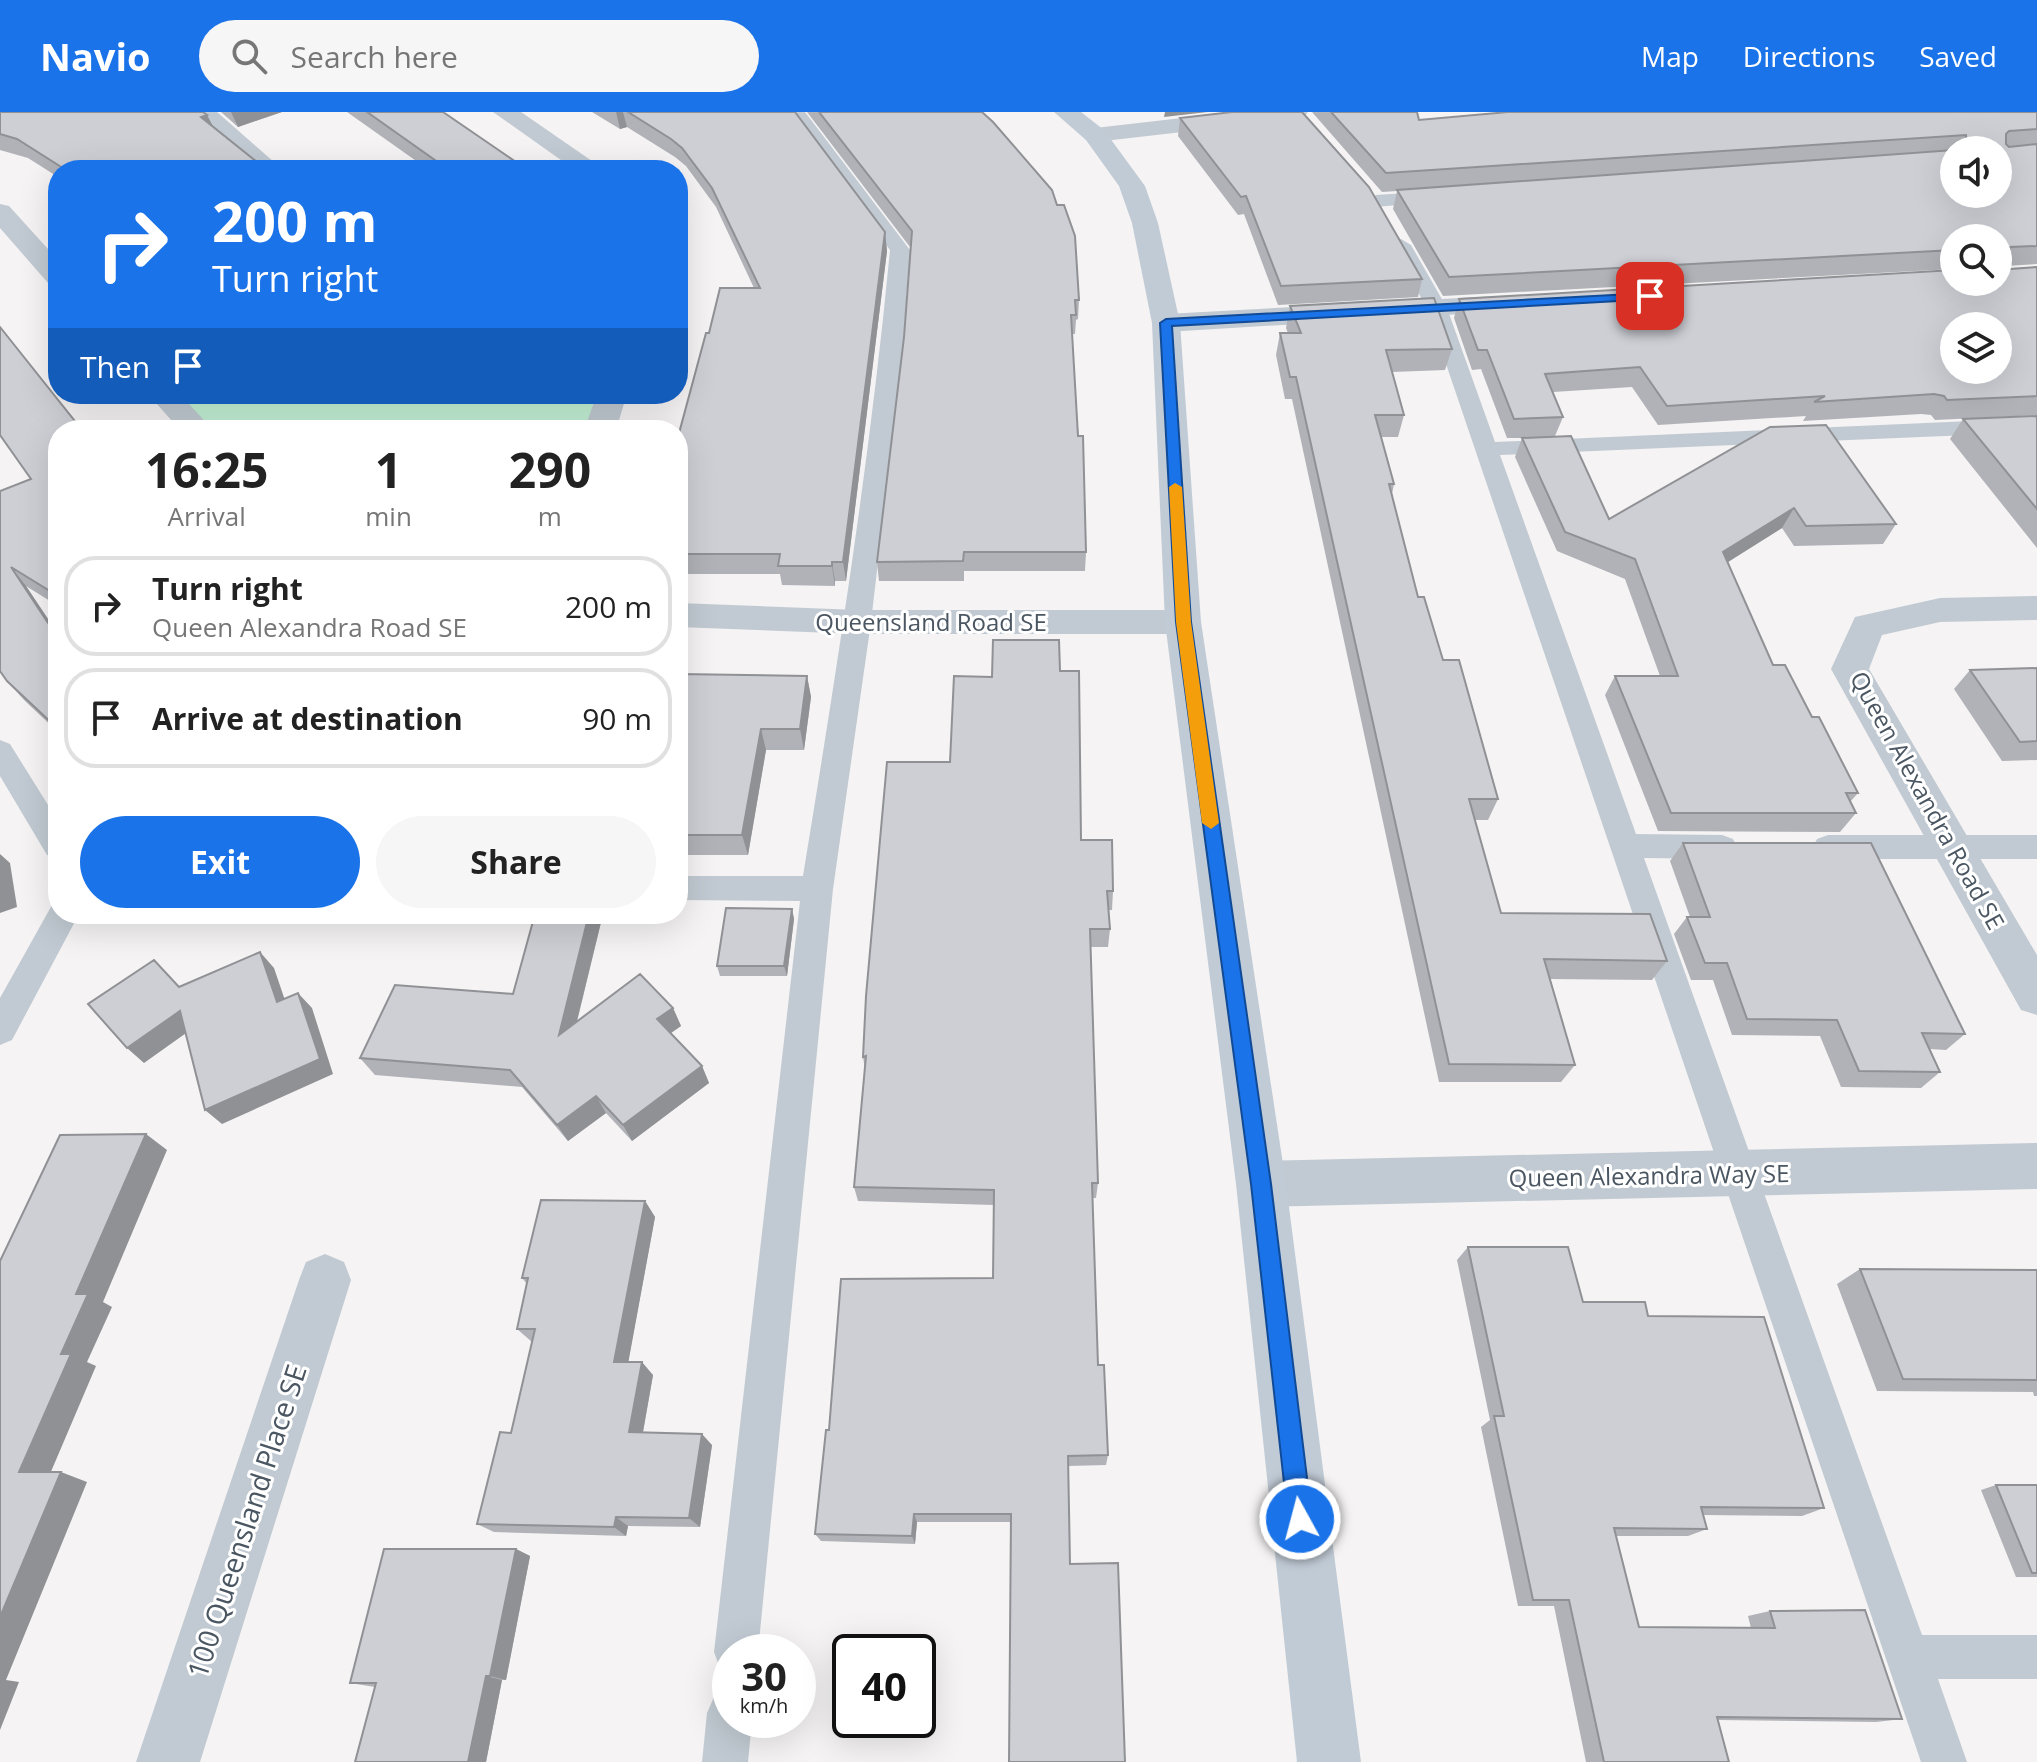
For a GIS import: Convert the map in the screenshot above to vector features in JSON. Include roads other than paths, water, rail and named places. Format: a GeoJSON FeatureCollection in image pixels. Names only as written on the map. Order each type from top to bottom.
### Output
{"type":"FeatureCollection","features":[{"type":"Feature","properties":{"kind":"street"},"geometry":{"type":"LineString","coordinates":[[505,112],[577,160]]}},
{"type":"Feature","properties":{"kind":"street"},"geometry":{"type":"LineString","coordinates":[[1081,124],[1303,119]]}},
{"type":"Feature","properties":{"kind":"street"},"geometry":{"type":"LineString","coordinates":[[1081,124],[1132,186],[1145,223],[1166,323],[1183,622],[1261,1184],[1329,1762]]}},
{"type":"Feature","properties":{"kind":"street"},"geometry":{"type":"LineString","coordinates":[[0,212],[48,266]]}},
{"type":"Feature","properties":{"kind":"street"},"geometry":{"type":"LineString","coordinates":[[1166,323],[1547,302]]}},
{"type":"Feature","properties":{"kind":"street"},"geometry":{"type":"LineString","coordinates":[[172,404],[188,420]]}},
{"type":"Feature","properties":{"kind":"street","name":"Queen Alexandra Road SE"},"geometry":{"type":"LineString","coordinates":[[2037,608],[1940,610],[1868,626],[1850,669],[2037,996]]}},
{"type":"Feature","properties":{"kind":"street","name":"Queensland Road SE"},"geometry":{"type":"LineString","coordinates":[[688,615],[858,622],[1183,622]]}},
{"type":"Feature","properties":{"kind":"street","name":"Queen Alexandra Way SE"},"geometry":{"type":"LineString","coordinates":[[1261,1184],[2037,1166]]}},
{"type":"Feature","properties":{"kind":"street","name":"100 Queensland Place SE"},"geometry":{"type":"LineString","coordinates":[[168,1762],[325,1280]]}},
{"type":"Feature","properties":{"kind":"lane"},"geometry":{"type":"LineString","coordinates":[[198,112],[211,116],[262,160]]}},
{"type":"Feature","properties":{"kind":"lane"},"geometry":{"type":"LineString","coordinates":[[738,1634],[817,889],[858,622],[891,356],[900,250],[796,112]]}},
{"type":"Feature","properties":{"kind":"lane"},"geometry":{"type":"LineString","coordinates":[[1454,196],[1366,190],[1437,308],[1944,1762]]}},
{"type":"Feature","properties":{"kind":"lane"},"geometry":{"type":"LineString","coordinates":[[1486,449],[2037,425]]}},
{"type":"Feature","properties":{"kind":"lane"},"geometry":{"type":"LineString","coordinates":[[0,751],[48,830]]}},
{"type":"Feature","properties":{"kind":"lane"},"geometry":{"type":"LineString","coordinates":[[1624,846],[1749,847]]}},
{"type":"Feature","properties":{"kind":"lane"},"geometry":{"type":"LineString","coordinates":[[1796,847],[2037,847]]}},
{"type":"Feature","properties":{"kind":"lane"},"geometry":{"type":"LineString","coordinates":[[688,888],[817,889]]}},
{"type":"Feature","properties":{"kind":"lane"},"geometry":{"type":"LineString","coordinates":[[0,1030],[58,924]]}},
{"type":"Feature","properties":{"kind":"lane"},"geometry":{"type":"LineString","coordinates":[[1907,1657],[2037,1657]]}},
{"type":"Feature","properties":{"kind":"lane"},"geometry":{"type":"LineString","coordinates":[[725,1762],[727,1738]]}}]}
